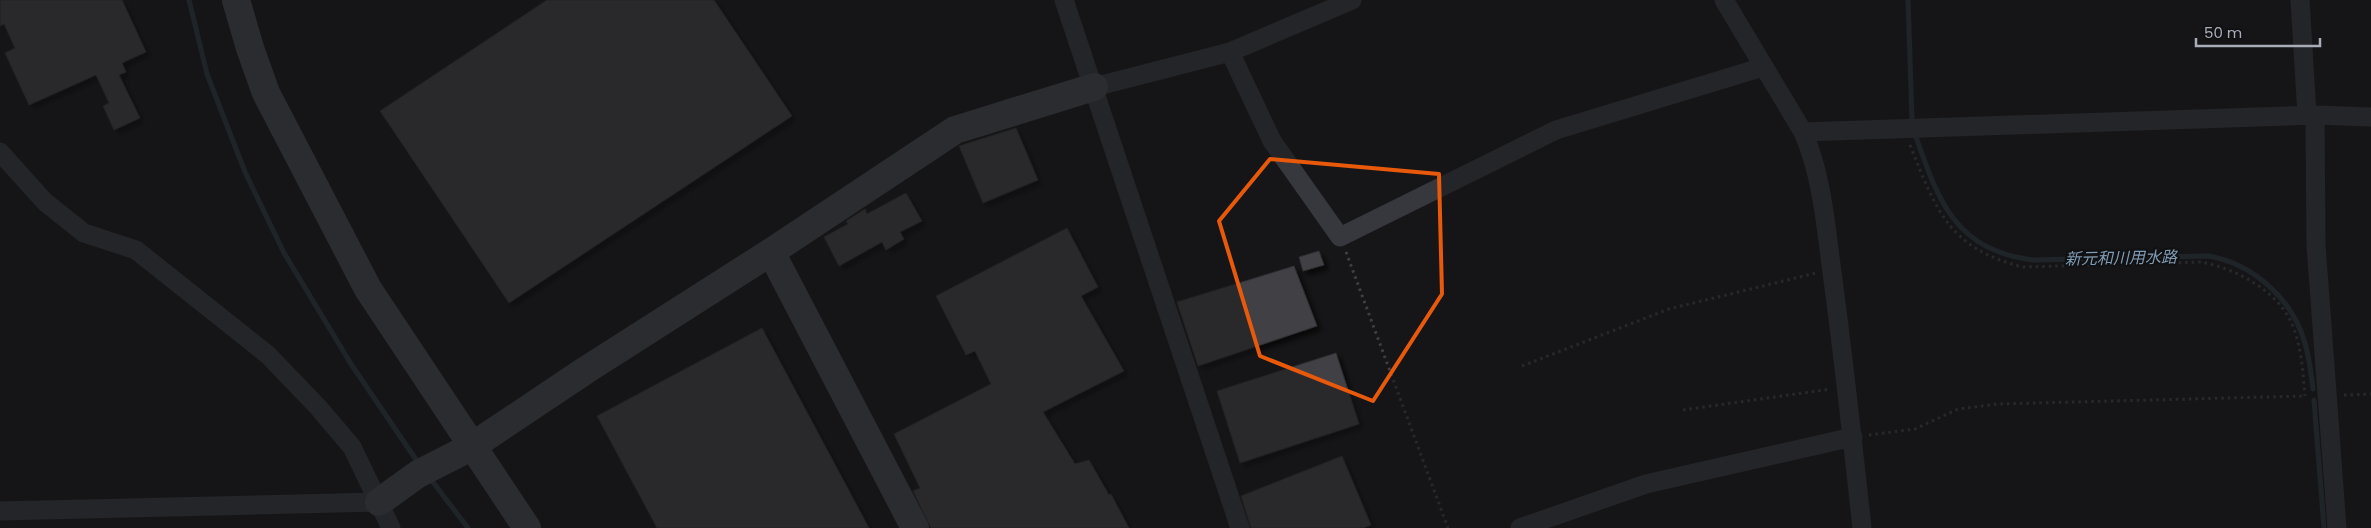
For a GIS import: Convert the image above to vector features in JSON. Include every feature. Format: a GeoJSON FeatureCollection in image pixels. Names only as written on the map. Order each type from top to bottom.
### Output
{"type":"FeatureCollection","features":[{"type":"Feature","properties":{"kind":"street"},"geometry":{"type":"LineString","coordinates":[[236,0],[266,93],[368,289],[471,447],[527,528]]}},
{"type":"Feature","properties":{"kind":"street"},"geometry":{"type":"LineString","coordinates":[[1064,0],[1240,528]]}},
{"type":"Feature","properties":{"kind":"street"},"geometry":{"type":"LineString","coordinates":[[0,511],[379,502],[418,474],[471,447],[955,130],[1094,87],[1230,52],[1352,0]]}},
{"type":"Feature","properties":{"kind":"street"},"geometry":{"type":"LineString","coordinates":[[1724,0],[1803,132],[1812,153],[1820,189],[1831,269],[1853,437],[1862,528]]}},
{"type":"Feature","properties":{"kind":"street"},"geometry":{"type":"LineString","coordinates":[[2300,0],[2311,115],[2316,245],[2337,528]]}},
{"type":"Feature","properties":{"kind":"street"},"geometry":{"type":"LineString","coordinates":[[1230,52],[1272,141],[1340,237],[1556,130],[1763,67]]}},
{"type":"Feature","properties":{"kind":"street"},"geometry":{"type":"LineString","coordinates":[[1803,132],[2311,115],[2371,117]]}},
{"type":"Feature","properties":{"kind":"street"},"geometry":{"type":"LineString","coordinates":[[0,152],[45,202],[84,233],[136,250],[268,355],[318,407],[352,447],[391,528]]}},
{"type":"Feature","properties":{"kind":"street"},"geometry":{"type":"LineString","coordinates":[[771,252],[915,528]]}},
{"type":"Feature","properties":{"kind":"street"},"geometry":{"type":"LineString","coordinates":[[1520,528],[1646,484],[1853,437]]}},
{"type":"Feature","properties":{"kind":"path"},"geometry":{"type":"LineString","coordinates":[[1905,130],[1927,188],[1938,211],[1953,231],[1969,245],[2006,263],[2023,267],[2201,262],[2219,266],[2238,274],[2261,288],[2288,315],[2295,331],[2302,358],[2305,396]]}},
{"type":"Feature","properties":{"kind":"path"},"geometry":{"type":"LineString","coordinates":[[1340,237],[1448,528]]}},
{"type":"Feature","properties":{"kind":"path"},"geometry":{"type":"LineString","coordinates":[[1522,366],[1670,309],[1831,269]]}},
{"type":"Feature","properties":{"kind":"path"},"geometry":{"type":"LineString","coordinates":[[1683,410],[1846,386]]}},
{"type":"Feature","properties":{"kind":"path"},"geometry":{"type":"LineString","coordinates":[[1853,437],[1915,429],[1958,409],[1998,404],[2371,394]]}},
{"type":"Feature","properties":{"kind":"highlighted area"},"geometry":{"type":"Polygon","coordinates":[[[1270,159],[1439,174],[1442,294],[1373,401],[1260,356],[1219,221],[1270,159]]]}},
{"type":"Feature","properties":{"kind":"building"},"geometry":{"type":"Polygon","coordinates":[[[0,0],[122,0],[146,52],[122,63],[126,72],[119,75],[140,118],[114,130],[103,106],[109,103],[96,75],[29,105],[5,53],[15,48],[4,24],[0,26],[0,0]]]}},
{"type":"Feature","properties":{"kind":"building"},"geometry":{"type":"Polygon","coordinates":[[[547,0],[714,0],[792,116],[509,303],[380,111],[547,0]]]}},
{"type":"Feature","properties":{"kind":"building"},"geometry":{"type":"Polygon","coordinates":[[[1016,128],[1038,180],[983,203],[959,146],[1016,128]]]}},
{"type":"Feature","properties":{"kind":"building"},"geometry":{"type":"Polygon","coordinates":[[[906,193],[922,221],[900,232],[904,239],[886,250],[882,242],[839,266],[824,237],[848,224],[846,221],[865,209],[867,214],[906,193]]]}},
{"type":"Feature","properties":{"kind":"building"},"geometry":{"type":"Polygon","coordinates":[[[1067,228],[1098,287],[1081,296],[1124,371],[1043,412],[1075,464],[1089,460],[1109,495],[1111,494],[1129,528],[931,528],[913,491],[920,488],[894,434],[991,384],[975,351],[966,355],[936,296],[1067,228]]]}},
{"type":"Feature","properties":{"kind":"building"},"geometry":{"type":"Polygon","coordinates":[[[1319,251],[1324,265],[1303,271],[1299,257],[1319,251]]]}},
{"type":"Feature","properties":{"kind":"building"},"geometry":{"type":"Polygon","coordinates":[[[1294,266],[1317,326],[1198,366],[1177,302],[1294,266]]]}},
{"type":"Feature","properties":{"kind":"building"},"geometry":{"type":"Polygon","coordinates":[[[762,328],[869,528],[657,528],[597,416],[762,328]]]}},
{"type":"Feature","properties":{"kind":"building"},"geometry":{"type":"Polygon","coordinates":[[[1336,353],[1359,424],[1240,463],[1217,391],[1336,353]]]}},
{"type":"Feature","properties":{"kind":"building"},"geometry":{"type":"Polygon","coordinates":[[[1342,456],[1371,525],[1363,528],[1251,528],[1241,496],[1342,456]]]}},
{"type":"Feature","properties":{"kind":"waterway"},"geometry":{"type":"LineString","coordinates":[[189,0],[207,74],[245,172],[284,253],[351,364],[419,464]]}},
{"type":"Feature","properties":{"kind":"waterway","name":"新元和川用水路"},"geometry":{"type":"LineString","coordinates":[[1908,0],[1912,119]]}},
{"type":"Feature","properties":{"kind":"waterway","name":"新元和川用水路"},"geometry":{"type":"LineString","coordinates":[[1916,137],[1933,183],[1954,220],[1968,234],[1985,246],[2007,255],[2033,260],[2208,256],[2240,266],[2268,285],[2290,310],[2304,340],[2310,364],[2313,389]]}},
{"type":"Feature","properties":{"kind":"waterway","name":"新元和川用水路"},"geometry":{"type":"LineString","coordinates":[[2314,400],[2324,528]]}},
{"type":"Feature","properties":{"kind":"waterway"},"geometry":{"type":"LineString","coordinates":[[429,477],[468,528]]}}]}
